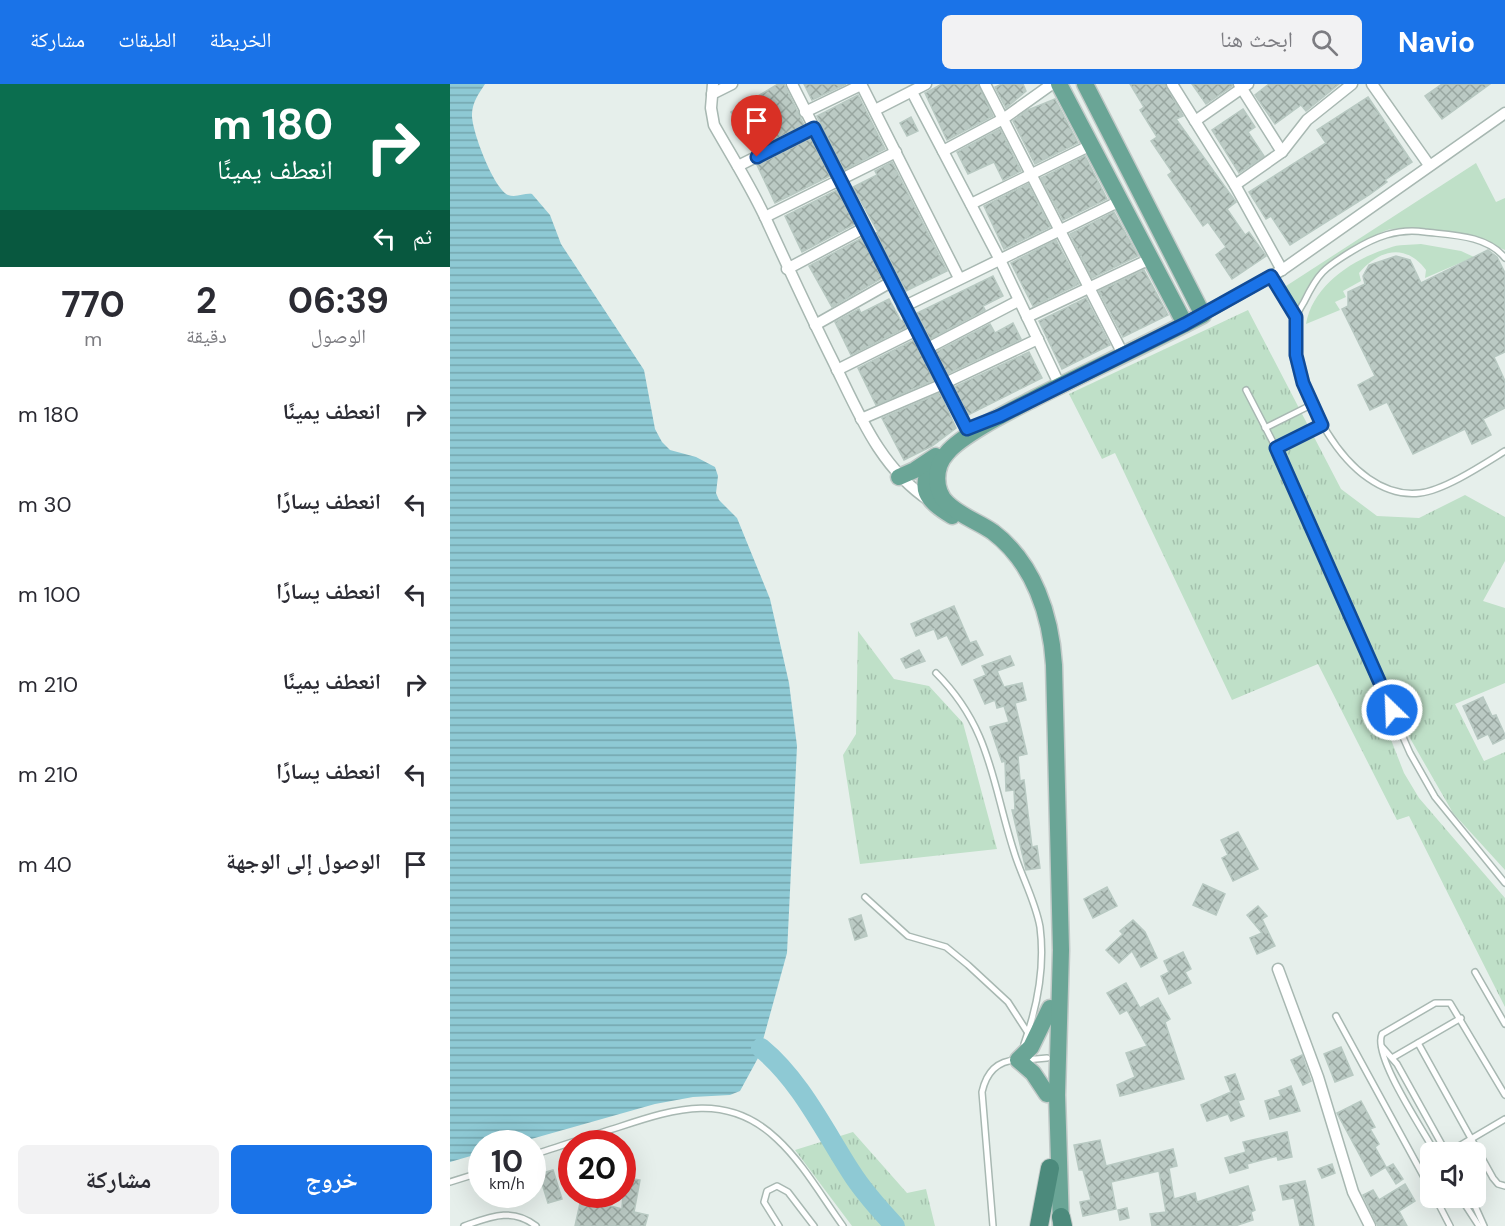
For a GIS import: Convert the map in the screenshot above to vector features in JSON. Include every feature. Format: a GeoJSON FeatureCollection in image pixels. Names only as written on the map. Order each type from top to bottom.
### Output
{"type":"FeatureCollection","features":[{"type":"Feature","properties":{"kind":"highway"},"geometry":{"type":"LineString","coordinates":[[1039,1226],[1050,1168]]}},
{"type":"Feature","properties":{"kind":"main road"},"geometry":{"type":"LineString","coordinates":[[1059,84],[1185,324]]}},
{"type":"Feature","properties":{"kind":"main road"},"geometry":{"type":"LineString","coordinates":[[899,477],[915,470],[936,455],[950,440],[967,429],[1000,416],[1203,315],[1085,84]]}},
{"type":"Feature","properties":{"kind":"main road"},"geometry":{"type":"LineString","coordinates":[[939,504],[937,481],[943,458],[953,447],[1000,416]]}},
{"type":"Feature","properties":{"kind":"main road"},"geometry":{"type":"LineString","coordinates":[[936,455],[925,486],[939,504],[992,541],[1009,556],[1032,594],[1043,627],[1046,651],[1054,948],[1047,1094],[1050,1168],[1059,1224]]}},
{"type":"Feature","properties":{"kind":"main road"},"geometry":{"type":"LineString","coordinates":[[939,504],[996,535],[1018,557],[1041,599],[1051,631],[1054,665],[1061,950],[1057,1095],[1059,1224]]}},
{"type":"Feature","properties":{"kind":"main road"},"geometry":{"type":"LineString","coordinates":[[1047,1094],[1033,1073],[1018,1060],[1030,1047],[1050,1008]]}},
{"type":"Feature","properties":{"kind":"street"},"geometry":{"type":"LineString","coordinates":[[732,84],[713,89],[711,108],[714,125],[765,217],[787,269],[878,451],[899,477],[939,504]]}},
{"type":"Feature","properties":{"kind":"street"},"geometry":{"type":"LineString","coordinates":[[792,84],[838,179],[967,429]]}},
{"type":"Feature","properties":{"kind":"street"},"geometry":{"type":"LineString","coordinates":[[805,112],[861,84],[959,278]]}},
{"type":"Feature","properties":{"kind":"street"},"geometry":{"type":"LineString","coordinates":[[875,110],[926,84]]}},
{"type":"Feature","properties":{"kind":"street"},"geometry":{"type":"LineString","coordinates":[[985,84],[1123,354]]}},
{"type":"Feature","properties":{"kind":"street"},"geometry":{"type":"LineString","coordinates":[[943,151],[1003,119],[1052,84]]}},
{"type":"Feature","properties":{"kind":"street"},"geometry":{"type":"LineString","coordinates":[[1172,84],[1236,185],[1282,270]]}},
{"type":"Feature","properties":{"kind":"street"},"geometry":{"type":"LineString","coordinates":[[1236,185],[1282,152],[1307,120],[1352,84]]}},
{"type":"Feature","properties":{"kind":"street"},"geometry":{"type":"LineString","coordinates":[[1372,84],[1429,165]]}},
{"type":"Feature","properties":{"kind":"street"},"geometry":{"type":"LineString","coordinates":[[1195,121],[1243,86],[1282,152]]}},
{"type":"Feature","properties":{"kind":"street"},"geometry":{"type":"LineString","coordinates":[[912,92],[1000,260],[1060,386]]}},
{"type":"Feature","properties":{"kind":"street"},"geometry":{"type":"LineString","coordinates":[[1203,315],[1282,270],[1505,113]]}},
{"type":"Feature","properties":{"kind":"street"},"geometry":{"type":"LineString","coordinates":[[738,166],[814,128]]}},
{"type":"Feature","properties":{"kind":"street"},"geometry":{"type":"LineString","coordinates":[[971,204],[1090,145]]}},
{"type":"Feature","properties":{"kind":"street"},"geometry":{"type":"LineString","coordinates":[[765,217],[896,152]]}},
{"type":"Feature","properties":{"kind":"street"},"geometry":{"type":"LineString","coordinates":[[903,307],[1120,201]]}},
{"type":"Feature","properties":{"kind":"street"},"geometry":{"type":"LineString","coordinates":[[787,269],[864,228]]}},
{"type":"Feature","properties":{"kind":"street"},"geometry":{"type":"LineString","coordinates":[[1027,317],[1150,259]]}},
{"type":"Feature","properties":{"kind":"street"},"geometry":{"type":"LineString","coordinates":[[815,325],[891,282]]}},
{"type":"Feature","properties":{"kind":"street"},"geometry":{"type":"LineString","coordinates":[[926,349],[1018,301]]}},
{"type":"Feature","properties":{"kind":"street"},"geometry":{"type":"LineString","coordinates":[[837,369],[917,330]]}},
{"type":"Feature","properties":{"kind":"street"},"geometry":{"type":"LineString","coordinates":[[861,419],[943,384],[1038,339]]}},
{"type":"Feature","properties":{"kind":"street"},"geometry":{"type":"LineString","coordinates":[[1278,969],[1318,1077],[1353,1192],[1370,1226]]}},
{"type":"Feature","properties":{"kind":"lane"},"geometry":{"type":"LineString","coordinates":[[1505,258],[1491,246],[1468,238],[1411,230],[1376,236],[1317,275],[1296,317],[1296,355],[1311,405],[1322,425],[1368,481],[1405,493],[1421,493],[1442,486],[1505,451]]}},
{"type":"Feature","properties":{"kind":"lane"},"geometry":{"type":"LineString","coordinates":[[1271,276],[1296,317]]}},
{"type":"Feature","properties":{"kind":"lane"},"geometry":{"type":"LineString","coordinates":[[1246,390],[1276,448],[1410,753],[1435,797],[1505,883]]}},
{"type":"Feature","properties":{"kind":"lane"},"geometry":{"type":"LineString","coordinates":[[1265,428],[1311,405]]}},
{"type":"Feature","properties":{"kind":"lane"},"geometry":{"type":"LineString","coordinates":[[1276,448],[1322,425]]}},
{"type":"Feature","properties":{"kind":"lane"},"geometry":{"type":"LineString","coordinates":[[936,673],[961,702],[981,735],[1016,857],[1036,911],[1040,934],[1040,971],[1028,1033],[1018,1060]]}},
{"type":"Feature","properties":{"kind":"lane"},"geometry":{"type":"LineString","coordinates":[[865,897],[908,936],[945,947],[969,965],[1008,1002],[1028,1033]]}},
{"type":"Feature","properties":{"kind":"lane"},"geometry":{"type":"LineString","coordinates":[[1475,972],[1505,1024]]}},
{"type":"Feature","properties":{"kind":"lane"},"geometry":{"type":"LineString","coordinates":[[1429,1142],[1385,1062],[1380,1040],[1382,1034],[1439,1002],[1453,1005],[1505,1095]]}},
{"type":"Feature","properties":{"kind":"lane"},"geometry":{"type":"LineString","coordinates":[[1336,1016],[1420,1170]]}},
{"type":"Feature","properties":{"kind":"lane"},"geometry":{"type":"LineString","coordinates":[[1385,1062],[1461,1018]]}},
{"type":"Feature","properties":{"kind":"lane"},"geometry":{"type":"LineString","coordinates":[[1418,1043],[1495,1181],[1505,1186]]}},
{"type":"Feature","properties":{"kind":"lane"},"geometry":{"type":"LineString","coordinates":[[1382,1047],[1393,1058],[1442,1142]]}},
{"type":"Feature","properties":{"kind":"lane"},"geometry":{"type":"LineString","coordinates":[[993,1226],[982,1092],[986,1080],[1002,1062],[1047,1058]]}},
{"type":"Feature","properties":{"kind":"lane"},"geometry":{"type":"LineString","coordinates":[[546,1151],[674,1110],[700,1107],[725,1110],[759,1124],[778,1139],[843,1226]]}},
{"type":"Feature","properties":{"kind":"lane"},"geometry":{"type":"LineString","coordinates":[[1466,1142],[1505,1119]]}},
{"type":"Feature","properties":{"kind":"lane"},"geometry":{"type":"LineString","coordinates":[[450,1182],[468,1176]]}},
{"type":"Feature","properties":{"kind":"lane"},"geometry":{"type":"LineString","coordinates":[[779,1226],[764,1202],[767,1191],[777,1186],[788,1192],[814,1226]]}},
{"type":"Feature","properties":{"kind":"lane"},"geometry":{"type":"LineString","coordinates":[[1441,1208],[1450,1226]]}},
{"type":"Feature","properties":{"kind":"lane"},"geometry":{"type":"LineString","coordinates":[[1467,1208],[1479,1226]]}},
{"type":"Feature","properties":{"kind":"lane"},"geometry":{"type":"LineString","coordinates":[[1476,1208],[1484,1226]]}},
{"type":"Feature","properties":{"kind":"lane"},"geometry":{"type":"LineString","coordinates":[[464,1226],[506,1214],[522,1217],[536,1226]]}},
{"type":"Feature","properties":{"kind":"green space"},"geometry":{"type":"Polygon","coordinates":[[[1476,163],[1496,202],[1505,198],[1505,250],[1450,232],[1422,228],[1388,230],[1328,263],[1314,277],[1297,309],[1283,288],[1476,163]]]}},
{"type":"Feature","properties":{"kind":"green space"},"geometry":{"type":"Polygon","coordinates":[[[1421,244],[1461,251],[1474,257],[1425,278],[1426,270],[1409,255],[1392,252],[1383,255],[1359,273],[1361,281],[1343,291],[1346,297],[1335,302],[1340,310],[1306,324],[1317,297],[1326,286],[1349,267],[1375,253],[1393,247],[1421,244]]]}},
{"type":"Feature","properties":{"kind":"green space"},"geometry":{"type":"Polygon","coordinates":[[[1248,310],[1341,489],[1377,516],[1419,518],[1465,495],[1505,517],[1505,561],[1483,601],[1505,608],[1505,683],[1455,704],[1484,761],[1505,752],[1505,870],[1453,813],[1403,726],[1388,732],[1404,773],[1419,798],[1505,898],[1505,1007],[1409,816],[1397,820],[1318,664],[1232,700],[1115,453],[1102,459],[1069,394],[1248,310]]]}},
{"type":"Feature","properties":{"kind":"green space"},"geometry":{"type":"Polygon","coordinates":[[[858,631],[894,679],[929,686],[963,723],[997,849],[860,864],[843,755],[856,734],[858,631]]]}},
{"type":"Feature","properties":{"kind":"green space"},"geometry":{"type":"Polygon","coordinates":[[[853,1132],[907,1193],[926,1189],[935,1226],[852,1226],[795,1150],[853,1132]]]}},
{"type":"Feature","properties":{"kind":"water"},"geometry":{"type":"Polygon","coordinates":[[[450,84],[485,84],[478,95],[472,114],[475,133],[496,182],[508,195],[532,194],[550,215],[561,244],[644,370],[655,429],[662,442],[670,450],[696,457],[715,467],[718,476],[716,493],[719,500],[737,518],[770,599],[789,683],[797,746],[787,953],[758,1058],[740,1091],[730,1095],[693,1097],[655,1104],[546,1135],[546,1130],[468,1130],[468,1157],[450,1162],[450,84]]]}},
{"type":"Feature","properties":{"kind":"building"},"geometry":{"type":"Polygon","coordinates":[[[778,84],[784,84],[804,125],[752,151],[731,112],[778,84]]]}},
{"type":"Feature","properties":{"kind":"building"},"geometry":{"type":"Polygon","coordinates":[[[804,84],[846,84],[812,100],[804,84]]]}},
{"type":"Feature","properties":{"kind":"building"},"geometry":{"type":"Polygon","coordinates":[[[942,84],[978,84],[993,116],[947,140],[925,93],[942,84]]]}},
{"type":"Feature","properties":{"kind":"building"},"geometry":{"type":"Polygon","coordinates":[[[1002,84],[1023,84],[1026,91],[1006,108],[995,87],[1002,84]]]}},
{"type":"Feature","properties":{"kind":"building"},"geometry":{"type":"Polygon","coordinates":[[[1130,84],[1165,84],[1183,116],[1176,119],[1236,202],[1227,209],[1245,235],[1249,232],[1266,256],[1232,279],[1216,255],[1226,247],[1208,222],[1203,226],[1168,175],[1172,172],[1151,141],[1157,137],[1140,110],[1144,107],[1130,84]]]}},
{"type":"Feature","properties":{"kind":"building"},"geometry":{"type":"Polygon","coordinates":[[[1192,84],[1232,84],[1232,86],[1206,104],[1192,84]]]}},
{"type":"Feature","properties":{"kind":"building"},"geometry":{"type":"Polygon","coordinates":[[[1269,84],[1339,84],[1306,111],[1301,105],[1275,124],[1255,95],[1269,84]]]}},
{"type":"Feature","properties":{"kind":"building"},"geometry":{"type":"Polygon","coordinates":[[[1442,84],[1490,84],[1442,119],[1425,96],[1442,84]]]}},
{"type":"Feature","properties":{"kind":"building"},"geometry":{"type":"Polygon","coordinates":[[[858,95],[885,149],[844,170],[817,116],[858,95]]]}},
{"type":"Feature","properties":{"kind":"building"},"geometry":{"type":"Polygon","coordinates":[[[1368,97],[1412,162],[1385,180],[1387,182],[1369,195],[1290,245],[1271,216],[1266,219],[1249,192],[1326,143],[1317,130],[1368,97]]]}},
{"type":"Feature","properties":{"kind":"building"},"geometry":{"type":"Polygon","coordinates":[[[1055,99],[1078,143],[1035,164],[1013,121],[1028,110],[1055,99]]]}},
{"type":"Feature","properties":{"kind":"building"},"geometry":{"type":"Polygon","coordinates":[[[1243,109],[1255,127],[1248,132],[1264,156],[1239,173],[1212,130],[1243,109]]]}},
{"type":"Feature","properties":{"kind":"building"},"geometry":{"type":"Polygon","coordinates":[[[911,117],[918,131],[907,136],[900,123],[911,117]]]}},
{"type":"Feature","properties":{"kind":"building"},"geometry":{"type":"Polygon","coordinates":[[[1000,129],[1021,171],[1003,180],[994,162],[968,174],[957,152],[1000,129]]]}},
{"type":"Feature","properties":{"kind":"building"},"geometry":{"type":"Polygon","coordinates":[[[811,138],[830,176],[775,203],[757,165],[811,138]]]}},
{"type":"Feature","properties":{"kind":"building"},"geometry":{"type":"Polygon","coordinates":[[[1085,156],[1107,199],[1063,220],[1041,178],[1085,156]]]}},
{"type":"Feature","properties":{"kind":"building"},"geometry":{"type":"Polygon","coordinates":[[[892,162],[947,271],[906,291],[876,233],[878,232],[853,187],[877,175],[875,171],[892,162]]]}},
{"type":"Feature","properties":{"kind":"building"},"geometry":{"type":"Polygon","coordinates":[[[1028,184],[1050,227],[1004,249],[984,206],[1028,184]]]}},
{"type":"Feature","properties":{"kind":"building"},"geometry":{"type":"Polygon","coordinates":[[[837,190],[855,224],[802,252],[785,216],[837,190]]]}},
{"type":"Feature","properties":{"kind":"building"},"geometry":{"type":"Polygon","coordinates":[[[1114,212],[1138,256],[1092,278],[1070,234],[1114,212]]]}},
{"type":"Feature","properties":{"kind":"building"},"geometry":{"type":"Polygon","coordinates":[[[862,238],[882,278],[832,307],[809,266],[862,238]]]}},
{"type":"Feature","properties":{"kind":"building"},"geometry":{"type":"Polygon","coordinates":[[[1056,240],[1079,284],[1033,306],[1011,263],[1056,240]]]}},
{"type":"Feature","properties":{"kind":"building"},"geometry":{"type":"Polygon","coordinates":[[[1488,250],[1497,257],[1505,273],[1505,352],[1494,357],[1505,381],[1505,408],[1483,419],[1491,435],[1472,444],[1465,429],[1413,454],[1387,402],[1370,410],[1358,385],[1375,376],[1342,309],[1348,306],[1348,292],[1365,284],[1363,276],[1369,265],[1396,256],[1410,260],[1421,283],[1488,250]]]}},
{"type":"Feature","properties":{"kind":"building"},"geometry":{"type":"Polygon","coordinates":[[[1144,270],[1168,315],[1123,337],[1099,291],[1144,270]]]}},
{"type":"Feature","properties":{"kind":"building"},"geometry":{"type":"Polygon","coordinates":[[[993,276],[1003,296],[983,306],[985,310],[930,339],[917,313],[993,276]]]}},
{"type":"Feature","properties":{"kind":"building"},"geometry":{"type":"Polygon","coordinates":[[[1086,298],[1110,345],[1062,369],[1039,321],[1086,298]]]}},
{"type":"Feature","properties":{"kind":"building"},"geometry":{"type":"Polygon","coordinates":[[[889,299],[901,321],[903,320],[907,327],[851,355],[835,322],[859,309],[861,313],[889,299]]]}},
{"type":"Feature","properties":{"kind":"building"},"geometry":{"type":"Polygon","coordinates":[[[1013,323],[1021,339],[947,374],[936,352],[990,324],[995,333],[1013,323]]]}},
{"type":"Feature","properties":{"kind":"building"},"geometry":{"type":"Polygon","coordinates":[[[914,340],[934,380],[876,405],[858,368],[914,340]]]}},
{"type":"Feature","properties":{"kind":"building"},"geometry":{"type":"Polygon","coordinates":[[[1029,352],[1042,378],[968,415],[954,387],[1029,352]]]}},
{"type":"Feature","properties":{"kind":"building"},"geometry":{"type":"Polygon","coordinates":[[[940,393],[956,428],[932,446],[904,460],[882,418],[940,393]]]}},
{"type":"Feature","properties":{"kind":"building"},"geometry":{"type":"Polygon","coordinates":[[[954,606],[970,643],[976,641],[983,655],[962,665],[947,635],[938,639],[934,629],[916,636],[911,624],[954,606]]]}},
{"type":"Feature","properties":{"kind":"building"},"geometry":{"type":"Polygon","coordinates":[[[919,650],[925,661],[906,668],[901,659],[919,650]]]}},
{"type":"Feature","properties":{"kind":"building"},"geometry":{"type":"Polygon","coordinates":[[[1010,656],[1014,665],[997,671],[1004,687],[1022,683],[1026,700],[1015,703],[1027,754],[1018,756],[1020,781],[1024,780],[1032,847],[1037,846],[1040,868],[1026,870],[1012,810],[1015,810],[1014,790],[1006,791],[1005,761],[1002,762],[990,727],[1009,722],[1004,706],[997,708],[995,700],[985,704],[974,680],[986,675],[982,666],[1010,656]]]}},
{"type":"Feature","properties":{"kind":"building"},"geometry":{"type":"Polygon","coordinates":[[[1483,697],[1492,716],[1496,715],[1505,735],[1505,738],[1493,744],[1488,734],[1478,739],[1463,706],[1483,697]]]}},
{"type":"Feature","properties":{"kind":"building"},"geometry":{"type":"Polygon","coordinates":[[[1238,832],[1258,869],[1233,881],[1222,858],[1228,855],[1221,840],[1238,832]]]}},
{"type":"Feature","properties":{"kind":"building"},"geometry":{"type":"Polygon","coordinates":[[[1203,884],[1225,894],[1216,915],[1193,905],[1203,884]]]}},
{"type":"Feature","properties":{"kind":"building"},"geometry":{"type":"Polygon","coordinates":[[[1107,887],[1117,906],[1093,918],[1084,899],[1107,887]]]}},
{"type":"Feature","properties":{"kind":"building"},"geometry":{"type":"Polygon","coordinates":[[[1258,906],[1267,916],[1262,919],[1275,946],[1257,954],[1250,938],[1262,933],[1247,915],[1258,906]]]}},
{"type":"Feature","properties":{"kind":"building"},"geometry":{"type":"Polygon","coordinates":[[[861,915],[867,936],[855,940],[849,919],[861,915]]]}},
{"type":"Feature","properties":{"kind":"building"},"geometry":{"type":"Polygon","coordinates":[[[1133,920],[1145,932],[1157,958],[1141,967],[1132,951],[1119,963],[1106,950],[1123,934],[1120,931],[1133,920]]]}},
{"type":"Feature","properties":{"kind":"building"},"geometry":{"type":"Polygon","coordinates":[[[1183,952],[1191,969],[1185,972],[1191,983],[1169,994],[1161,976],[1169,972],[1164,961],[1183,952]]]}},
{"type":"Feature","properties":{"kind":"building"},"geometry":{"type":"Polygon","coordinates":[[[1126,983],[1140,1008],[1158,998],[1170,1019],[1165,1022],[1184,1079],[1120,1096],[1117,1085],[1135,1077],[1126,1053],[1147,1046],[1127,1010],[1120,1014],[1107,993],[1126,983]]]}},
{"type":"Feature","properties":{"kind":"building"},"geometry":{"type":"Polygon","coordinates":[[[1341,1047],[1353,1075],[1335,1082],[1324,1054],[1341,1047]]]}},
{"type":"Feature","properties":{"kind":"building"},"geometry":{"type":"Polygon","coordinates":[[[1302,1055],[1311,1081],[1303,1085],[1291,1060],[1302,1055]]]}},
{"type":"Feature","properties":{"kind":"building"},"geometry":{"type":"Polygon","coordinates":[[[1235,1074],[1244,1099],[1238,1101],[1244,1116],[1231,1121],[1228,1114],[1207,1121],[1201,1105],[1231,1092],[1225,1077],[1235,1074]]]}},
{"type":"Feature","properties":{"kind":"building"},"geometry":{"type":"Polygon","coordinates":[[[1291,1086],[1300,1111],[1270,1119],[1265,1101],[1281,1096],[1279,1091],[1291,1086]]]}},
{"type":"Feature","properties":{"kind":"building"},"geometry":{"type":"Polygon","coordinates":[[[1361,1101],[1375,1127],[1370,1129],[1379,1144],[1375,1147],[1386,1167],[1371,1176],[1337,1113],[1361,1101]]]}},
{"type":"Feature","properties":{"kind":"building"},"geometry":{"type":"Polygon","coordinates":[[[1287,1132],[1292,1157],[1278,1160],[1277,1156],[1247,1164],[1248,1168],[1230,1173],[1225,1158],[1246,1152],[1243,1142],[1287,1132]]]}},
{"type":"Feature","properties":{"kind":"building"},"geometry":{"type":"Polygon","coordinates":[[[1100,1140],[1106,1166],[1173,1149],[1177,1166],[1169,1168],[1174,1199],[1195,1193],[1197,1202],[1248,1186],[1255,1210],[1251,1212],[1253,1220],[1235,1226],[1152,1226],[1150,1214],[1166,1212],[1159,1171],[1111,1182],[1116,1209],[1083,1216],[1080,1202],[1091,1200],[1083,1170],[1079,1170],[1074,1145],[1100,1140]]]}},
{"type":"Feature","properties":{"kind":"building"},"geometry":{"type":"Polygon","coordinates":[[[1332,1164],[1335,1173],[1322,1178],[1318,1169],[1332,1164]]]}},
{"type":"Feature","properties":{"kind":"building"},"geometry":{"type":"Polygon","coordinates":[[[1393,1164],[1403,1179],[1396,1184],[1386,1168],[1393,1164]]]}},
{"type":"Feature","properties":{"kind":"building"},"geometry":{"type":"Polygon","coordinates":[[[553,1170],[558,1186],[558,1200],[548,1203],[546,1197],[546,1172],[553,1170]]]}},
{"type":"Feature","properties":{"kind":"building"},"geometry":{"type":"Polygon","coordinates":[[[636,1179],[640,1180],[636,1201],[636,1179]]]}},
{"type":"Feature","properties":{"kind":"building"},"geometry":{"type":"Polygon","coordinates":[[[1305,1181],[1314,1226],[1300,1226],[1294,1198],[1283,1200],[1280,1186],[1305,1181]]]}},
{"type":"Feature","properties":{"kind":"building"},"geometry":{"type":"Polygon","coordinates":[[[1405,1184],[1415,1201],[1399,1211],[1407,1226],[1378,1226],[1363,1195],[1373,1190],[1379,1200],[1405,1184]]]}},
{"type":"Feature","properties":{"kind":"building"},"geometry":{"type":"Polygon","coordinates":[[[579,1208],[635,1208],[634,1212],[648,1215],[645,1226],[575,1226],[579,1208]]]}},
{"type":"Feature","properties":{"kind":"building"},"geometry":{"type":"Polygon","coordinates":[[[1127,1208],[1129,1218],[1120,1220],[1118,1210],[1127,1208]]]}},
{"type":"Feature","properties":{"kind":"waterway"},"geometry":{"type":"LineString","coordinates":[[761,1048],[788,1075],[856,1179],[895,1226]]}},
{"type":"Feature","properties":{"kind":"route"},"geometry":{"type":"LineString","coordinates":[[757,157],[814,128],[967,429],[1000,416],[1203,315],[1271,276],[1296,317],[1296,355],[1311,405],[1322,425],[1276,448],[1392,710]]}}]}
